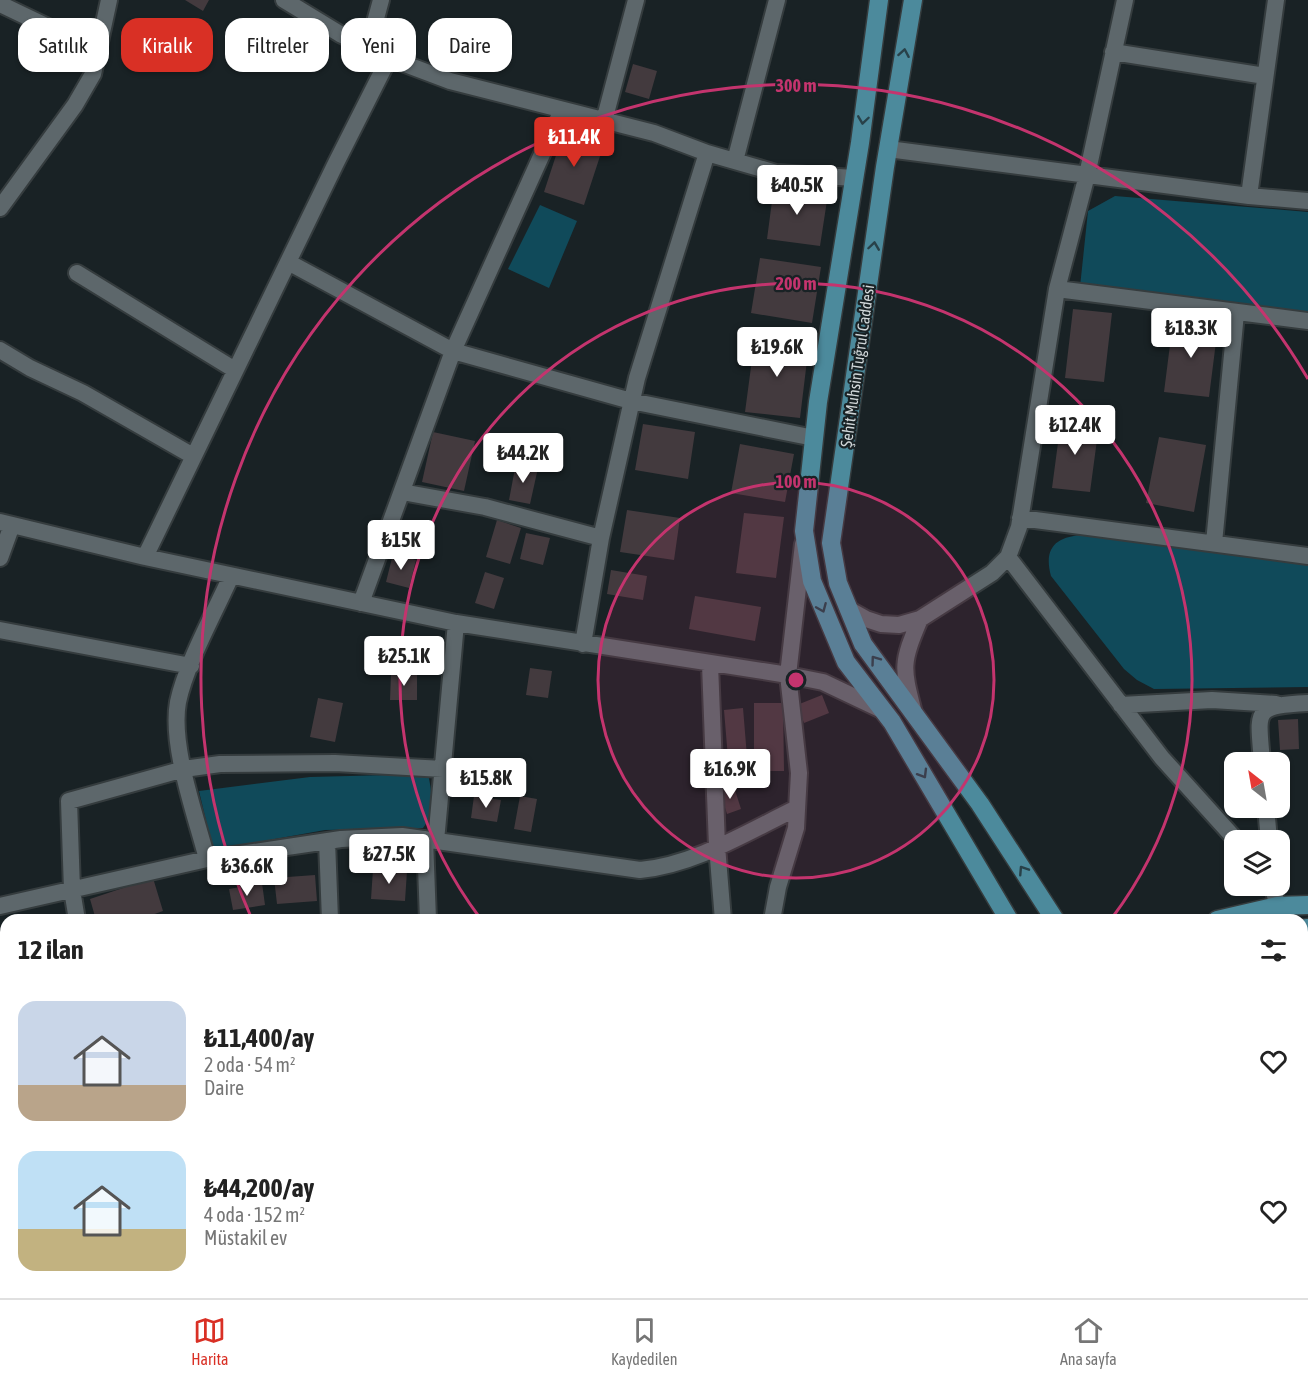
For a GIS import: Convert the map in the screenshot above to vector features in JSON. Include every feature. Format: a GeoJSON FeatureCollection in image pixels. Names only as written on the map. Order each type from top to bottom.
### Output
{"type":"FeatureCollection","features":[{"type":"Feature","properties":{"kind":"main road","name":"Şehit Muhsin Tuğrul Caddesi"},"geometry":{"type":"LineString","coordinates":[[879,0],[854,178],[818,402],[804,531],[812,581],[846,662],[884,711],[1005,914]]}},
{"type":"Feature","properties":{"kind":"main road","name":"Şehit Muhsin Tuğrul Caddesi"},"geometry":{"type":"LineString","coordinates":[[913,0],[888,149],[831,543],[837,584],[863,644],[980,804],[1051,914]]}},
{"type":"Feature","properties":{"kind":"main road"},"geometry":{"type":"LineString","coordinates":[[1243,914],[1277,906],[1308,905]]}},
{"type":"Feature","properties":{"kind":"street"},"geometry":{"type":"LineString","coordinates":[[105,18],[109,0]]}},
{"type":"Feature","properties":{"kind":"street"},"geometry":{"type":"LineString","coordinates":[[284,0],[341,33]]}},
{"type":"Feature","properties":{"kind":"street"},"geometry":{"type":"LineString","coordinates":[[376,18],[381,0]]}},
{"type":"Feature","properties":{"kind":"street"},"geometry":{"type":"LineString","coordinates":[[604,120],[636,0]]}},
{"type":"Feature","properties":{"kind":"street"},"geometry":{"type":"LineString","coordinates":[[735,161],[777,0]]}},
{"type":"Feature","properties":{"kind":"street"},"geometry":{"type":"LineString","coordinates":[[849,609],[866,619],[881,624],[899,625],[920,619],[992,573],[1008,557],[1020,518],[1057,289],[1087,175],[1125,0]]}},
{"type":"Feature","properties":{"kind":"street"},"geometry":{"type":"LineString","coordinates":[[1249,196],[1276,0]]}},
{"type":"Feature","properties":{"kind":"street"},"geometry":{"type":"LineString","coordinates":[[0,4],[29,18]]}},
{"type":"Feature","properties":{"kind":"street"},"geometry":{"type":"LineString","coordinates":[[1113,52],[1265,76]]}},
{"type":"Feature","properties":{"kind":"street"},"geometry":{"type":"LineString","coordinates":[[416,68],[450,81],[654,133],[707,153],[776,173],[854,178]]}},
{"type":"Feature","properties":{"kind":"street"},"geometry":{"type":"LineString","coordinates":[[0,208],[75,105],[93,72]]}},
{"type":"Feature","properties":{"kind":"street"},"geometry":{"type":"LineString","coordinates":[[145,557],[381,72]]}},
{"type":"Feature","properties":{"kind":"street"},"geometry":{"type":"LineString","coordinates":[[361,603],[453,351],[562,110]]}},
{"type":"Feature","properties":{"kind":"street"},"geometry":{"type":"LineString","coordinates":[[888,149],[1249,196],[1308,201]]}},
{"type":"Feature","properties":{"kind":"street"},"geometry":{"type":"LineString","coordinates":[[583,644],[601,538],[631,401],[707,153]]}},
{"type":"Feature","properties":{"kind":"street"},"geometry":{"type":"LineString","coordinates":[[288,262],[453,351],[631,401],[814,438]]}},
{"type":"Feature","properties":{"kind":"street"},"geometry":{"type":"LineString","coordinates":[[77,273],[235,370]]}},
{"type":"Feature","properties":{"kind":"street"},"geometry":{"type":"LineString","coordinates":[[1057,289],[1308,321]]}},
{"type":"Feature","properties":{"kind":"street"},"geometry":{"type":"LineString","coordinates":[[1214,543],[1236,313]]}},
{"type":"Feature","properties":{"kind":"street"},"geometry":{"type":"LineString","coordinates":[[0,350],[30,368],[83,393],[194,456]]}},
{"type":"Feature","properties":{"kind":"street"},"geometry":{"type":"LineString","coordinates":[[402,492],[485,507],[601,538]]}},
{"type":"Feature","properties":{"kind":"street"},"geometry":{"type":"LineString","coordinates":[[1020,518],[1308,556]]}},
{"type":"Feature","properties":{"kind":"street"},"geometry":{"type":"LineString","coordinates":[[0,558],[6,524],[231,576],[456,623],[823,682],[884,711]]}},
{"type":"Feature","properties":{"kind":"street"},"geometry":{"type":"LineString","coordinates":[[773,914],[778,887],[796,828],[799,773],[788,675],[804,531]]}},
{"type":"Feature","properties":{"kind":"street"},"geometry":{"type":"LineString","coordinates":[[1008,557],[1162,758],[1227,830]]}},
{"type":"Feature","properties":{"kind":"street"},"geometry":{"type":"LineString","coordinates":[[207,860],[177,732],[178,703],[190,666],[231,576]]}},
{"type":"Feature","properties":{"kind":"street"},"geometry":{"type":"LineString","coordinates":[[915,715],[905,677],[904,663],[920,619]]}},
{"type":"Feature","properties":{"kind":"street"},"geometry":{"type":"LineString","coordinates":[[428,914],[430,840],[442,768],[456,623]]}},
{"type":"Feature","properties":{"kind":"street"},"geometry":{"type":"LineString","coordinates":[[0,630],[190,666]]}},
{"type":"Feature","properties":{"kind":"street"},"geometry":{"type":"LineString","coordinates":[[710,664],[717,846],[723,914]]}},
{"type":"Feature","properties":{"kind":"street"},"geometry":{"type":"LineString","coordinates":[[1121,705],[1212,700],[1276,704],[1308,703]]}},
{"type":"Feature","properties":{"kind":"street"},"geometry":{"type":"LineString","coordinates":[[1262,752],[1260,718],[1267,709],[1276,704]]}},
{"type":"Feature","properties":{"kind":"street"},"geometry":{"type":"LineString","coordinates":[[75,914],[72,890],[69,801],[184,769],[220,764],[335,763],[442,768]]}},
{"type":"Feature","properties":{"kind":"street"},"geometry":{"type":"LineString","coordinates":[[0,906],[207,860],[327,841],[402,836],[640,870],[663,868],[717,846],[797,808]]}},
{"type":"Feature","properties":{"kind":"street"},"geometry":{"type":"LineString","coordinates":[[327,841],[330,914]]}},
{"type":"Feature","properties":{"kind":"street"},"geometry":{"type":"LineString","coordinates":[[1275,896],[1277,906]]}},
{"type":"Feature","properties":{"kind":"shaded area"},"geometry":{"type":"Polygon","coordinates":[[[1115,196],[1308,212],[1308,312],[1080,287],[1088,211],[1115,196]]]}},
{"type":"Feature","properties":{"kind":"shaded area"},"geometry":{"type":"Polygon","coordinates":[[[540,205],[577,221],[549,288],[508,269],[540,205]]]}},
{"type":"Feature","properties":{"kind":"shaded area"},"geometry":{"type":"Polygon","coordinates":[[[1084,535],[1308,564],[1308,687],[1154,689],[1137,680],[1124,669],[1051,576],[1049,558],[1054,545],[1066,538],[1084,535]]]}},
{"type":"Feature","properties":{"kind":"shaded area"},"geometry":{"type":"Polygon","coordinates":[[[428,774],[431,809],[423,828],[325,830],[213,850],[199,791],[310,777],[428,774]]]}},
{"type":"Feature","properties":{"kind":"building"},"geometry":{"type":"Polygon","coordinates":[[[185,0],[209,0],[203,11],[185,0]]]}},
{"type":"Feature","properties":{"kind":"building"},"geometry":{"type":"Polygon","coordinates":[[[633,64],[657,71],[649,99],[625,92],[633,64]]]}},
{"type":"Feature","properties":{"kind":"building"},"geometry":{"type":"Polygon","coordinates":[[[564,131],[604,144],[584,205],[544,192],[564,131]]]}},
{"type":"Feature","properties":{"kind":"building"},"geometry":{"type":"Polygon","coordinates":[[[774,186],[828,194],[820,246],[767,239],[774,186]]]}},
{"type":"Feature","properties":{"kind":"building"},"geometry":{"type":"Polygon","coordinates":[[[760,258],[821,267],[812,323],[751,313],[760,258]]]}},
{"type":"Feature","properties":{"kind":"building"},"geometry":{"type":"Polygon","coordinates":[[[1073,309],[1112,313],[1104,382],[1065,378],[1073,309]]]}},
{"type":"Feature","properties":{"kind":"building"},"geometry":{"type":"Polygon","coordinates":[[[1173,321],[1218,326],[1209,397],[1164,392],[1173,321]]]}},
{"type":"Feature","properties":{"kind":"building"},"geometry":{"type":"Polygon","coordinates":[[[755,337],[809,344],[800,418],[745,412],[755,337]]]}},
{"type":"Feature","properties":{"kind":"building"},"geometry":{"type":"Polygon","coordinates":[[[1061,420],[1099,425],[1090,492],[1052,488],[1061,420]]]}},
{"type":"Feature","properties":{"kind":"building"},"geometry":{"type":"Polygon","coordinates":[[[643,424],[695,432],[688,479],[635,470],[643,424]]]}},
{"type":"Feature","properties":{"kind":"building"},"geometry":{"type":"Polygon","coordinates":[[[433,432],[475,441],[464,491],[422,482],[433,432]]]}},
{"type":"Feature","properties":{"kind":"building"},"geometry":{"type":"Polygon","coordinates":[[[1159,437],[1206,445],[1194,512],[1146,503],[1159,437]]]}},
{"type":"Feature","properties":{"kind":"building"},"geometry":{"type":"Polygon","coordinates":[[[740,444],[794,454],[785,502],[731,493],[740,444]]]}},
{"type":"Feature","properties":{"kind":"building"},"geometry":{"type":"Polygon","coordinates":[[[516,463],[538,468],[530,504],[509,500],[516,463]]]}},
{"type":"Feature","properties":{"kind":"building"},"geometry":{"type":"Polygon","coordinates":[[[627,510],[680,518],[674,560],[620,552],[627,510]]]}},
{"type":"Feature","properties":{"kind":"building"},"geometry":{"type":"Polygon","coordinates":[[[744,513],[784,517],[776,578],[736,573],[744,513]]]}},
{"type":"Feature","properties":{"kind":"building"},"geometry":{"type":"Polygon","coordinates":[[[497,520],[521,528],[510,564],[486,557],[497,520]]]}},
{"type":"Feature","properties":{"kind":"building"},"geometry":{"type":"Polygon","coordinates":[[[526,533],[550,538],[543,565],[520,559],[526,533]]]}},
{"type":"Feature","properties":{"kind":"building"},"geometry":{"type":"Polygon","coordinates":[[[393,554],[416,560],[409,588],[386,582],[393,554]]]}},
{"type":"Feature","properties":{"kind":"building"},"geometry":{"type":"Polygon","coordinates":[[[611,570],[647,576],[643,600],[607,594],[611,570]]]}},
{"type":"Feature","properties":{"kind":"building"},"geometry":{"type":"Polygon","coordinates":[[[485,572],[504,578],[494,609],[475,603],[485,572]]]}},
{"type":"Feature","properties":{"kind":"building"},"geometry":{"type":"Polygon","coordinates":[[[695,596],[761,607],[755,641],[689,629],[695,596]]]}},
{"type":"Feature","properties":{"kind":"building"},"geometry":{"type":"Polygon","coordinates":[[[416,639],[417,664],[389,665],[388,640],[416,639]]]}},
{"type":"Feature","properties":{"kind":"building"},"geometry":{"type":"Polygon","coordinates":[[[530,668],[552,671],[548,698],[526,695],[530,668]]]}},
{"type":"Feature","properties":{"kind":"building"},"geometry":{"type":"Polygon","coordinates":[[[391,674],[417,674],[417,700],[390,700],[391,674]]]}},
{"type":"Feature","properties":{"kind":"building"},"geometry":{"type":"Polygon","coordinates":[[[822,695],[829,713],[804,723],[797,705],[822,695]]]}},
{"type":"Feature","properties":{"kind":"building"},"geometry":{"type":"Polygon","coordinates":[[[318,698],[343,703],[335,742],[310,737],[318,698]]]}},
{"type":"Feature","properties":{"kind":"building"},"geometry":{"type":"Polygon","coordinates":[[[754,703],[783,703],[784,771],[754,771],[754,703]]]}},
{"type":"Feature","properties":{"kind":"building"},"geometry":{"type":"Polygon","coordinates":[[[743,708],[748,769],[729,770],[724,710],[743,708]]]}},
{"type":"Feature","properties":{"kind":"building"},"geometry":{"type":"Polygon","coordinates":[[[1298,719],[1299,749],[1280,750],[1278,720],[1298,719]]]}},
{"type":"Feature","properties":{"kind":"building"},"geometry":{"type":"Polygon","coordinates":[[[479,763],[500,766],[498,788],[477,785],[479,763]]]}},
{"type":"Feature","properties":{"kind":"building"},"geometry":{"type":"Polygon","coordinates":[[[734,787],[741,809],[727,814],[720,791],[734,787]]]}},
{"type":"Feature","properties":{"kind":"building"},"geometry":{"type":"Polygon","coordinates":[[[474,796],[501,800],[497,822],[471,818],[474,796]]]}},
{"type":"Feature","properties":{"kind":"building"},"geometry":{"type":"Polygon","coordinates":[[[520,796],[537,799],[531,832],[514,829],[520,796]]]}},
{"type":"Feature","properties":{"kind":"building"},"geometry":{"type":"Polygon","coordinates":[[[373,869],[407,871],[405,901],[371,899],[373,869]]]}},
{"type":"Feature","properties":{"kind":"building"},"geometry":{"type":"Polygon","coordinates":[[[315,875],[317,901],[277,904],[274,878],[315,875]]]}},
{"type":"Feature","properties":{"kind":"building"},"geometry":{"type":"Polygon","coordinates":[[[153,878],[163,911],[155,914],[94,914],[90,899],[153,878]]]}},
{"type":"Feature","properties":{"kind":"building"},"geometry":{"type":"Polygon","coordinates":[[[262,883],[265,905],[233,910],[229,889],[262,883]]]}}]}
